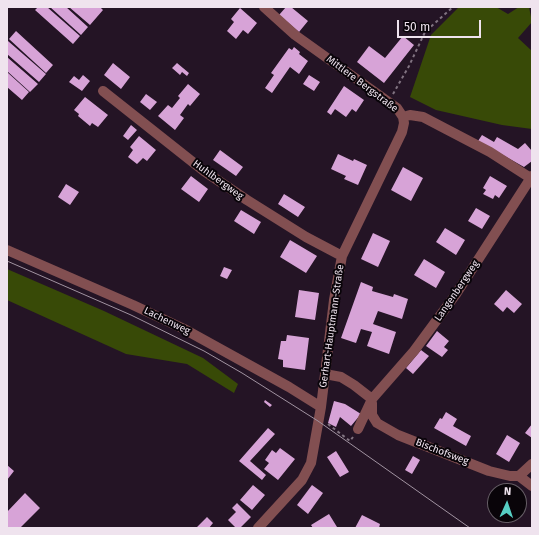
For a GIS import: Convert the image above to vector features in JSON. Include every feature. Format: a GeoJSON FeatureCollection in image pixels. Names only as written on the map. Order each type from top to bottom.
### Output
{"type":"FeatureCollection","features":[{"type":"Feature","properties":{"kind":"street","name":"Mittlere Bergstraße"},"geometry":{"type":"LineString","coordinates":[[264,7],[295,35],[397,108],[403,117],[410,115],[423,117],[490,152],[532,178]]}},
{"type":"Feature","properties":{"kind":"street","name":"Huhlbergweg"},"geometry":{"type":"LineString","coordinates":[[103,91],[204,171],[306,237],[342,256]]}},
{"type":"Feature","properties":{"kind":"street","name":"Gerhart-Hauptmann-Straße"},"geometry":{"type":"LineString","coordinates":[[258,528],[302,480],[311,463],[321,406],[334,300],[342,256],[402,132],[404,123],[403,117]]}},
{"type":"Feature","properties":{"kind":"street","name":"Langenbergweg"},"geometry":{"type":"LineString","coordinates":[[372,399],[414,351],[456,294],[532,178]]}},
{"type":"Feature","properties":{"kind":"street","name":"Lachenweg"},"geometry":{"type":"LineString","coordinates":[[7,250],[184,329],[321,406]]}},
{"type":"Feature","properties":{"kind":"street"},"geometry":{"type":"LineString","coordinates":[[325,374],[341,377],[372,399],[358,429]]}},
{"type":"Feature","properties":{"kind":"street","name":"Bischofsweg"},"geometry":{"type":"LineString","coordinates":[[372,399],[372,415],[377,423],[398,435],[489,471],[510,476],[519,476]]}},
{"type":"Feature","properties":{"kind":"street"},"geometry":{"type":"LineString","coordinates":[[532,464],[519,476],[532,486]]}},
{"type":"Feature","properties":{"kind":"path"},"geometry":{"type":"LineString","coordinates":[[388,101],[409,66],[425,32],[453,7]]}},
{"type":"Feature","properties":{"kind":"path"},"geometry":{"type":"LineString","coordinates":[[319,417],[350,441],[358,429]]}},
{"type":"Feature","properties":{"kind":"green space"},"geometry":{"type":"Polygon","coordinates":[[[459,7],[496,7],[508,14],[519,7],[529,7],[532,22],[518,38],[532,51],[532,129],[502,125],[436,110],[410,97],[431,35],[459,7]]]}},
{"type":"Feature","properties":{"kind":"green space"},"geometry":{"type":"Polygon","coordinates":[[[7,269],[104,311],[203,358],[238,384],[234,393],[187,364],[126,354],[7,300],[7,269]]]}},
{"type":"Feature","properties":{"kind":"building"},"geometry":{"type":"Polygon","coordinates":[[[38,7],[47,7],[80,36],[73,44],[35,10],[38,7]]]}},
{"type":"Feature","properties":{"kind":"building"},"geometry":{"type":"Polygon","coordinates":[[[50,7],[66,7],[88,27],[81,35],[50,7]]]}},
{"type":"Feature","properties":{"kind":"building"},"geometry":{"type":"Polygon","coordinates":[[[69,7],[100,7],[103,10],[90,25],[69,7]]]}},
{"type":"Feature","properties":{"kind":"building"},"geometry":{"type":"Polygon","coordinates":[[[286,7],[291,7],[308,21],[299,32],[279,15],[286,7]]]}},
{"type":"Feature","properties":{"kind":"building"},"geometry":{"type":"Polygon","coordinates":[[[240,8],[257,23],[248,34],[243,30],[236,39],[227,31],[234,22],[231,19],[240,8]]]}},
{"type":"Feature","properties":{"kind":"building"},"geometry":{"type":"Polygon","coordinates":[[[16,31],[53,65],[46,73],[9,39],[16,31]]]}},
{"type":"Feature","properties":{"kind":"building"},"geometry":{"type":"Polygon","coordinates":[[[403,36],[414,45],[384,83],[357,62],[369,46],[385,58],[403,36]]]}},
{"type":"Feature","properties":{"kind":"building"},"geometry":{"type":"Polygon","coordinates":[[[8,41],[46,74],[39,82],[7,54],[8,41]]]}},
{"type":"Feature","properties":{"kind":"building"},"geometry":{"type":"Polygon","coordinates":[[[294,47],[300,52],[299,54],[308,61],[299,74],[290,67],[272,93],[265,88],[274,75],[271,73],[289,48],[292,50],[294,47]]]}},
{"type":"Feature","properties":{"kind":"building"},"geometry":{"type":"Polygon","coordinates":[[[7,57],[38,84],[30,92],[7,71],[7,57]]]}},
{"type":"Feature","properties":{"kind":"building"},"geometry":{"type":"Polygon","coordinates":[[[113,63],[130,77],[121,89],[104,75],[113,63]]]}},
{"type":"Feature","properties":{"kind":"building"},"geometry":{"type":"Polygon","coordinates":[[[177,63],[189,73],[187,76],[182,72],[180,75],[172,68],[177,63]]]}},
{"type":"Feature","properties":{"kind":"building"},"geometry":{"type":"Polygon","coordinates":[[[7,72],[29,92],[22,100],[7,87],[7,72]]]}},
{"type":"Feature","properties":{"kind":"building"},"geometry":{"type":"Polygon","coordinates":[[[83,75],[90,81],[82,91],[69,82],[74,76],[79,80],[83,75]]]}},
{"type":"Feature","properties":{"kind":"building"},"geometry":{"type":"Polygon","coordinates":[[[309,75],[320,82],[314,91],[303,84],[309,75]]]}},
{"type":"Feature","properties":{"kind":"building"},"geometry":{"type":"Polygon","coordinates":[[[188,84],[200,94],[190,106],[188,104],[180,115],[184,118],[175,130],[158,116],[168,105],[172,108],[180,98],[178,96],[188,84]]]}},
{"type":"Feature","properties":{"kind":"building"},"geometry":{"type":"Polygon","coordinates":[[[344,86],[364,100],[356,112],[352,109],[346,117],[335,109],[331,115],[327,112],[344,86]]]}},
{"type":"Feature","properties":{"kind":"building"},"geometry":{"type":"Polygon","coordinates":[[[146,94],[157,102],[150,110],[140,102],[146,94]]]}},
{"type":"Feature","properties":{"kind":"building"},"geometry":{"type":"Polygon","coordinates":[[[85,97],[108,115],[98,127],[92,123],[90,126],[78,116],[79,114],[74,110],[85,97]]]}},
{"type":"Feature","properties":{"kind":"building"},"geometry":{"type":"Polygon","coordinates":[[[131,125],[137,130],[128,140],[123,136],[131,125]]]}},
{"type":"Feature","properties":{"kind":"building"},"geometry":{"type":"Polygon","coordinates":[[[482,135],[494,142],[497,137],[518,149],[525,143],[532,151],[532,161],[524,167],[478,141],[482,135]]]}},
{"type":"Feature","properties":{"kind":"building"},"geometry":{"type":"Polygon","coordinates":[[[139,136],[156,150],[147,161],[143,158],[137,164],[128,157],[133,150],[130,147],[139,136]]]}},
{"type":"Feature","properties":{"kind":"building"},"geometry":{"type":"Polygon","coordinates":[[[220,150],[243,167],[236,176],[213,160],[220,150]]]}},
{"type":"Feature","properties":{"kind":"building"},"geometry":{"type":"Polygon","coordinates":[[[338,154],[353,161],[354,159],[367,165],[358,185],[344,179],[346,176],[331,169],[338,154]]]}},
{"type":"Feature","properties":{"kind":"building"},"geometry":{"type":"Polygon","coordinates":[[[403,167],[423,178],[411,201],[391,190],[403,167]]]}},
{"type":"Feature","properties":{"kind":"building"},"geometry":{"type":"Polygon","coordinates":[[[191,176],[208,189],[199,202],[181,189],[191,176]]]}},
{"type":"Feature","properties":{"kind":"building"},"geometry":{"type":"Polygon","coordinates":[[[490,176],[507,186],[499,198],[495,195],[493,199],[483,194],[486,190],[483,188],[490,176]]]}},
{"type":"Feature","properties":{"kind":"building"},"geometry":{"type":"Polygon","coordinates":[[[66,184],[79,192],[70,205],[58,197],[66,184]]]}},
{"type":"Feature","properties":{"kind":"building"},"geometry":{"type":"Polygon","coordinates":[[[284,194],[305,207],[298,217],[278,204],[284,194]]]}},
{"type":"Feature","properties":{"kind":"building"},"geometry":{"type":"Polygon","coordinates":[[[476,208],[490,216],[482,229],[468,221],[476,208]]]}},
{"type":"Feature","properties":{"kind":"building"},"geometry":{"type":"Polygon","coordinates":[[[241,210],[261,222],[254,234],[234,221],[241,210]]]}},
{"type":"Feature","properties":{"kind":"building"},"geometry":{"type":"Polygon","coordinates":[[[445,228],[465,240],[456,255],[436,242],[445,228]]]}},
{"type":"Feature","properties":{"kind":"building"},"geometry":{"type":"Polygon","coordinates":[[[373,233],[390,241],[378,267],[361,259],[373,233]]]}},
{"type":"Feature","properties":{"kind":"building"},"geometry":{"type":"Polygon","coordinates":[[[290,240],[317,256],[306,273],[280,257],[290,240]]]}},
{"type":"Feature","properties":{"kind":"building"},"geometry":{"type":"Polygon","coordinates":[[[424,259],[445,272],[436,288],[414,275],[424,259]]]}},
{"type":"Feature","properties":{"kind":"building"},"geometry":{"type":"Polygon","coordinates":[[[224,267],[232,270],[227,279],[220,276],[224,267]]]}},
{"type":"Feature","properties":{"kind":"building"},"geometry":{"type":"Polygon","coordinates":[[[361,282],[373,287],[372,291],[393,297],[394,294],[408,299],[402,319],[378,311],[373,324],[396,332],[389,354],[367,346],[372,332],[361,329],[356,343],[341,338],[361,282]]]}},
{"type":"Feature","properties":{"kind":"building"},"geometry":{"type":"Polygon","coordinates":[[[299,290],[319,293],[315,320],[295,317],[299,290]]]}},
{"type":"Feature","properties":{"kind":"building"},"geometry":{"type":"Polygon","coordinates":[[[506,290],[522,304],[514,313],[507,307],[503,312],[494,304],[506,290]]]}},
{"type":"Feature","properties":{"kind":"building"},"geometry":{"type":"Polygon","coordinates":[[[437,331],[449,341],[444,347],[448,350],[442,357],[426,346],[437,331]]]}},
{"type":"Feature","properties":{"kind":"building"},"geometry":{"type":"Polygon","coordinates":[[[287,335],[309,338],[305,370],[283,367],[283,360],[278,359],[281,341],[286,341],[287,335]]]}},
{"type":"Feature","properties":{"kind":"building"},"geometry":{"type":"Polygon","coordinates":[[[421,350],[429,356],[413,374],[406,368],[421,350]]]}},
{"type":"Feature","properties":{"kind":"building"},"geometry":{"type":"Polygon","coordinates":[[[265,400],[272,405],[270,407],[264,402],[265,400]]]}},
{"type":"Feature","properties":{"kind":"building"},"geometry":{"type":"Polygon","coordinates":[[[334,401],[345,404],[361,414],[351,426],[340,417],[336,427],[328,423],[334,401]]]}},
{"type":"Feature","properties":{"kind":"building"},"geometry":{"type":"Polygon","coordinates":[[[446,412],[457,419],[453,426],[471,436],[466,446],[434,428],[446,412]]]}},
{"type":"Feature","properties":{"kind":"building"},"geometry":{"type":"Polygon","coordinates":[[[532,424],[532,438],[525,433],[532,424]]]}},
{"type":"Feature","properties":{"kind":"building"},"geometry":{"type":"Polygon","coordinates":[[[268,428],[275,434],[250,461],[266,475],[262,480],[239,461],[268,428]]]}},
{"type":"Feature","properties":{"kind":"building"},"geometry":{"type":"Polygon","coordinates":[[[507,435],[520,443],[509,462],[496,454],[507,435]]]}},
{"type":"Feature","properties":{"kind":"building"},"geometry":{"type":"Polygon","coordinates":[[[280,448],[295,459],[278,480],[264,469],[269,463],[265,460],[272,450],[276,453],[280,448]]]}},
{"type":"Feature","properties":{"kind":"building"},"geometry":{"type":"Polygon","coordinates":[[[336,451],[349,472],[340,477],[327,457],[336,451]]]}},
{"type":"Feature","properties":{"kind":"building"},"geometry":{"type":"Polygon","coordinates":[[[413,456],[420,460],[412,474],[405,470],[413,456]]]}},
{"type":"Feature","properties":{"kind":"building"},"geometry":{"type":"Polygon","coordinates":[[[7,465],[14,471],[7,480],[7,465]]]}},
{"type":"Feature","properties":{"kind":"building"},"geometry":{"type":"Polygon","coordinates":[[[253,485],[265,495],[252,510],[240,500],[253,485]]]}},
{"type":"Feature","properties":{"kind":"building"},"geometry":{"type":"Polygon","coordinates":[[[312,485],[323,493],[308,514],[297,505],[312,485]]]}},
{"type":"Feature","properties":{"kind":"building"},"geometry":{"type":"Polygon","coordinates":[[[25,493],[40,508],[20,528],[7,528],[7,512],[25,493]]]}},
{"type":"Feature","properties":{"kind":"building"},"geometry":{"type":"Polygon","coordinates":[[[237,503],[251,517],[240,528],[236,528],[228,520],[236,512],[232,508],[237,503]]]}},
{"type":"Feature","properties":{"kind":"building"},"geometry":{"type":"Polygon","coordinates":[[[329,514],[337,527],[313,528],[311,525],[329,514]]]}},
{"type":"Feature","properties":{"kind":"building"},"geometry":{"type":"Polygon","coordinates":[[[362,515],[380,524],[379,528],[355,528],[362,515]]]}},
{"type":"Feature","properties":{"kind":"building"},"geometry":{"type":"Polygon","coordinates":[[[207,517],[213,523],[209,528],[196,528],[207,517]]]}},
{"type":"Feature","properties":{"kind":"tram line"},"geometry":{"type":"LineString","coordinates":[[7,261],[131,315],[204,351],[318,421],[470,528]]}}]}
